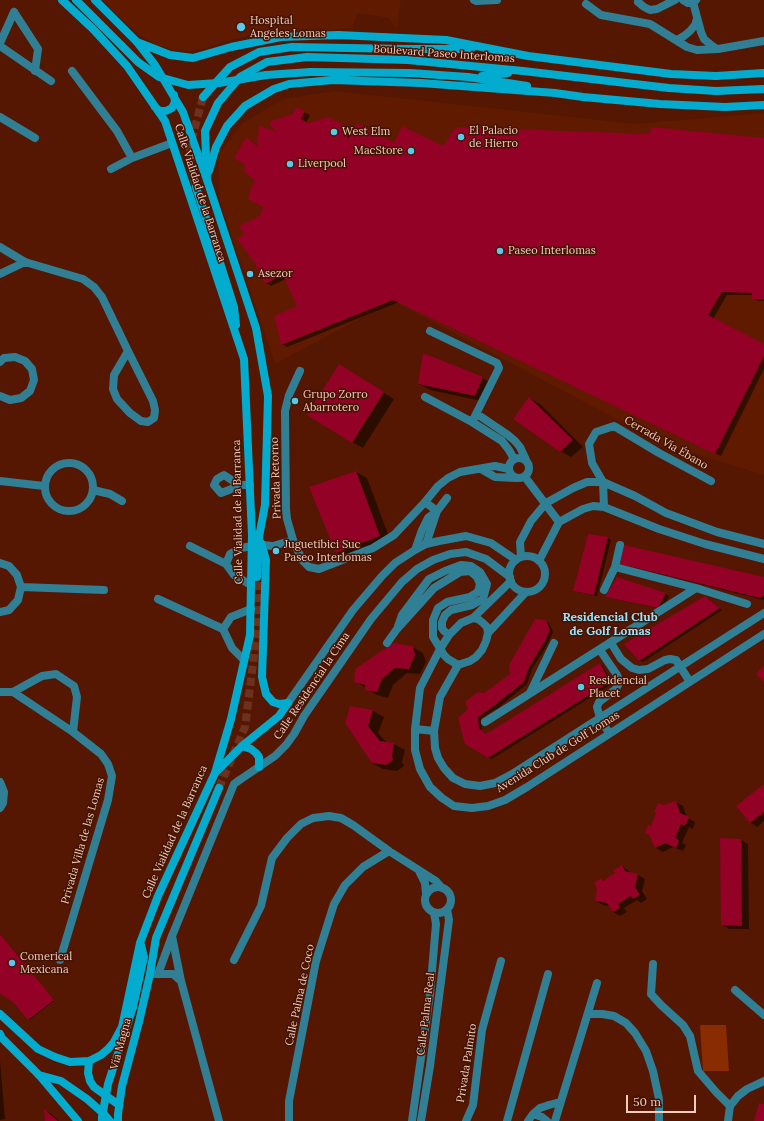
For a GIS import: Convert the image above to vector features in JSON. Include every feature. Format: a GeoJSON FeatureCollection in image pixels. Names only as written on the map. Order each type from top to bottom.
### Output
{"type":"FeatureCollection","features":[{"type":"Feature","properties":{"kind":"main road","name":"Calle Vialidad de la Barranca"},"geometry":{"type":"LineString","coordinates":[[62,0],[93,29],[127,66],[165,121],[244,359],[252,546],[250,634],[231,719],[215,773],[158,896],[140,942],[122,1027],[114,1042],[108,1049],[101,1055],[89,1061]]}},
{"type":"Feature","properties":{"kind":"main road"},"geometry":{"type":"LineString","coordinates":[[76,0],[138,62],[158,77],[188,85],[220,83],[266,75],[311,72],[410,73],[468,77],[537,87],[555,93]]}},
{"type":"Feature","properties":{"kind":"main road","name":"Calle Vialidad de la Barranca"},"geometry":{"type":"LineString","coordinates":[[95,0],[138,42],[155,65],[183,112],[256,328],[268,396],[265,505],[259,537],[258,577]]}},
{"type":"Feature","properties":{"kind":"main road","name":"Boulevard Paseo Interlomas"},"geometry":{"type":"LineString","coordinates":[[138,42],[170,55],[193,58],[231,47],[281,38],[338,35],[446,40],[528,56],[671,74],[716,76],[764,73]]}},
{"type":"Feature","properties":{"kind":"main road"},"geometry":{"type":"LineString","coordinates":[[204,98],[230,67],[259,52],[292,47],[488,49]]}},
{"type":"Feature","properties":{"kind":"main road","name":"Boulevard Paseo Interlomas"},"geometry":{"type":"LineString","coordinates":[[207,180],[205,131],[218,103],[240,77],[266,62],[307,57],[408,60],[523,71],[669,88],[716,91],[764,89]]}},
{"type":"Feature","properties":{"kind":"main road"},"geometry":{"type":"LineString","coordinates":[[468,77],[523,71]]}},
{"type":"Feature","properties":{"kind":"main road"},"geometry":{"type":"LineString","coordinates":[[207,180],[216,147],[226,126],[245,106],[274,89],[288,84],[333,80],[421,83],[555,93],[660,104],[725,107],[764,105]]}},
{"type":"Feature","properties":{"kind":"main road"},"geometry":{"type":"LineString","coordinates":[[155,107],[160,111],[166,111],[172,108],[175,102],[174,95]]}},
{"type":"Feature","properties":{"kind":"main road"},"geometry":{"type":"LineString","coordinates":[[196,187],[234,307],[240,347]]}},
{"type":"Feature","properties":{"kind":"main road"},"geometry":{"type":"LineString","coordinates":[[259,537],[266,560],[262,677],[266,694],[273,702],[278,704],[288,703]]}},
{"type":"Feature","properties":{"kind":"main road"},"geometry":{"type":"LineString","coordinates":[[215,773],[242,746],[278,716],[288,703]]}},
{"type":"Feature","properties":{"kind":"main road"},"geometry":{"type":"LineString","coordinates":[[242,746],[251,749],[256,753],[259,757],[259,767]]}},
{"type":"Feature","properties":{"kind":"main road","name":"Calle Vialidad de la Barranca"},"geometry":{"type":"LineString","coordinates":[[154,974],[156,938],[219,788]]}},
{"type":"Feature","properties":{"kind":"main road"},"geometry":{"type":"LineString","coordinates":[[102,1121],[108,1084],[133,1007],[144,957],[140,942]]}},
{"type":"Feature","properties":{"kind":"main road","name":"Vía Magna"},"geometry":{"type":"LineString","coordinates":[[118,1121],[122,1086],[154,974]]}},
{"type":"Feature","properties":{"kind":"main road"},"geometry":{"type":"LineString","coordinates":[[0,1014],[38,1049],[70,1062],[89,1061],[88,1073],[94,1087],[119,1105]]}},
{"type":"Feature","properties":{"kind":"main road"},"geometry":{"type":"LineString","coordinates":[[0,1034],[2,1038],[39,1075],[78,1121]]}},
{"type":"Feature","properties":{"kind":"main road"},"geometry":{"type":"LineString","coordinates":[[39,1075],[61,1081],[87,1099],[110,1121]]}},
{"type":"Feature","properties":{"kind":"main road"},"geometry":{"type":"LineString","coordinates":[[100,1092],[112,1091],[122,1086]]}},
{"type":"Feature","properties":{"kind":"street"},"geometry":{"type":"LineString","coordinates":[[474,0],[497,0]]}},
{"type":"Feature","properties":{"kind":"street"},"geometry":{"type":"LineString","coordinates":[[638,2],[650,10],[657,9],[675,0]]}},
{"type":"Feature","properties":{"kind":"street"},"geometry":{"type":"LineString","coordinates":[[683,0],[688,3],[695,1],[701,32],[704,39],[718,49]]}},
{"type":"Feature","properties":{"kind":"street"},"geometry":{"type":"LineString","coordinates":[[586,4],[601,14],[650,24],[687,47],[698,50],[718,49],[764,42]]}},
{"type":"Feature","properties":{"kind":"street"},"geometry":{"type":"LineString","coordinates":[[0,42],[14,12],[38,49],[35,71]]}},
{"type":"Feature","properties":{"kind":"street"},"geometry":{"type":"LineString","coordinates":[[677,40],[690,31],[698,19]]}},
{"type":"Feature","properties":{"kind":"street"},"geometry":{"type":"LineString","coordinates":[[0,46],[51,81]]}},
{"type":"Feature","properties":{"kind":"street"},"geometry":{"type":"LineString","coordinates":[[72,71],[117,131],[132,158]]}},
{"type":"Feature","properties":{"kind":"street"},"geometry":{"type":"LineString","coordinates":[[0,117],[35,138]]}},
{"type":"Feature","properties":{"kind":"street"},"geometry":{"type":"LineString","coordinates":[[111,169],[132,158],[172,143]]}},
{"type":"Feature","properties":{"kind":"street"},"geometry":{"type":"LineString","coordinates":[[0,247],[25,262],[84,279],[94,287],[102,297],[153,400],[155,410],[154,418],[148,422],[141,421],[130,413],[117,399],[113,389],[114,375],[128,351]]}},
{"type":"Feature","properties":{"kind":"street"},"geometry":{"type":"LineString","coordinates":[[0,274],[25,262]]}},
{"type":"Feature","properties":{"kind":"street"},"geometry":{"type":"LineString","coordinates":[[430,331],[497,363],[499,368],[498,372],[472,422]]}},
{"type":"Feature","properties":{"kind":"street"},"geometry":{"type":"LineString","coordinates":[[0,362],[4,358],[15,357],[25,361],[32,369],[34,380],[30,391],[21,398],[10,400],[0,396]]}},
{"type":"Feature","properties":{"kind":"street","name":"Privada Retorno"},"geometry":{"type":"LineString","coordinates":[[300,371],[289,395],[285,411],[286,509],[293,540],[302,560],[309,567],[319,569],[373,548],[394,535],[438,486],[448,478],[460,472],[495,466],[508,468]]}},
{"type":"Feature","properties":{"kind":"street"},"geometry":{"type":"LineString","coordinates":[[425,397],[472,422],[502,441],[514,459]]}},
{"type":"Feature","properties":{"kind":"street"},"geometry":{"type":"LineString","coordinates":[[477,414],[508,435],[518,444],[529,466],[528,472],[522,478],[495,477],[481,469]]}},
{"type":"Feature","properties":{"kind":"street","name":"Cerrada Vía Ébano"},"geometry":{"type":"LineString","coordinates":[[604,507],[603,482],[592,463],[589,444],[596,432],[614,426],[659,453],[711,481]]}},
{"type":"Feature","properties":{"kind":"street"},"geometry":{"type":"LineString","coordinates":[[502,441],[508,435]]}},
{"type":"Feature","properties":{"kind":"street"},"geometry":{"type":"LineString","coordinates":[[526,460],[520,458],[514,459],[508,468],[510,474],[514,477],[522,478],[546,503],[560,522]]}},
{"type":"Feature","properties":{"kind":"street"},"geometry":{"type":"LineString","coordinates":[[71,462],[80,465],[88,472],[92,480],[93,490],[90,499],[84,506],[75,510],[66,511],[57,508],[50,503],[45,495],[44,486],[46,476],[52,468],[61,463],[71,462]]}},
{"type":"Feature","properties":{"kind":"street"},"geometry":{"type":"LineString","coordinates":[[239,485],[224,475],[217,479],[214,485],[220,493],[239,485],[250,485]]}},
{"type":"Feature","properties":{"kind":"street"},"geometry":{"type":"LineString","coordinates":[[0,481],[44,486]]}},
{"type":"Feature","properties":{"kind":"street"},"geometry":{"type":"LineString","coordinates":[[519,559],[520,542],[531,521],[546,503],[587,482],[603,482],[635,496],[666,513],[717,532],[764,544]]}},
{"type":"Feature","properties":{"kind":"street"},"geometry":{"type":"LineString","coordinates":[[93,490],[110,494],[122,502]]}},
{"type":"Feature","properties":{"kind":"street"},"geometry":{"type":"LineString","coordinates":[[415,550],[428,518],[437,511],[447,498]]}},
{"type":"Feature","properties":{"kind":"street"},"geometry":{"type":"LineString","coordinates":[[425,502],[437,511]]}},
{"type":"Feature","properties":{"kind":"street"},"geometry":{"type":"LineString","coordinates":[[539,561],[560,522],[583,509],[593,506],[604,507],[667,532],[705,544],[764,559]]}},
{"type":"Feature","properties":{"kind":"street"},"geometry":{"type":"LineString","coordinates":[[426,544],[437,511]]}},
{"type":"Feature","properties":{"kind":"street","name":"Calle Residencial la Cima"},"geometry":{"type":"LineString","coordinates":[[288,703],[353,610],[395,563],[415,550],[426,544],[466,536],[491,543],[519,559]]}},
{"type":"Feature","properties":{"kind":"street"},"geometry":{"type":"LineString","coordinates":[[262,546],[273,546],[293,540]]}},
{"type":"Feature","properties":{"kind":"street"},"geometry":{"type":"LineString","coordinates":[[604,590],[615,567],[620,545]]}},
{"type":"Feature","properties":{"kind":"street"},"geometry":{"type":"LineString","coordinates":[[190,546],[226,564],[234,575],[251,586]]}},
{"type":"Feature","properties":{"kind":"street"},"geometry":{"type":"LineString","coordinates":[[226,564],[230,554],[241,548],[252,546]]}},
{"type":"Feature","properties":{"kind":"street","name":"Calle Residencial la Cima"},"geometry":{"type":"LineString","coordinates":[[154,974],[172,936],[234,784],[276,756],[286,745],[304,716],[371,619],[402,582],[416,570],[433,560],[450,554],[466,552],[486,559],[510,579]]}},
{"type":"Feature","properties":{"kind":"street"},"geometry":{"type":"LineString","coordinates":[[531,557],[539,561],[545,571],[543,583],[537,589],[526,592],[517,589],[510,579],[510,568],[519,559],[531,557]]}},
{"type":"Feature","properties":{"kind":"street"},"geometry":{"type":"LineString","coordinates":[[0,563],[9,566],[17,575],[21,587],[18,600],[9,610],[0,612]]}},
{"type":"Feature","properties":{"kind":"street"},"geometry":{"type":"LineString","coordinates":[[397,629],[402,616],[429,579],[461,565],[471,566],[480,572],[487,584],[483,599],[472,605],[451,610],[445,616],[442,622],[442,628],[450,634]]}},
{"type":"Feature","properties":{"kind":"street"},"geometry":{"type":"LineString","coordinates":[[615,567],[696,588],[747,604]]}},
{"type":"Feature","properties":{"kind":"street"},"geometry":{"type":"LineString","coordinates":[[387,643],[397,629],[434,588],[460,572],[470,571],[477,577],[480,584],[478,592],[470,597],[447,602],[438,608],[432,620],[433,637],[448,659],[458,665],[470,661],[476,657],[482,650],[486,641],[488,633],[487,627],[478,619],[473,618]]}},
{"type":"Feature","properties":{"kind":"street","name":"Avenida Club de Golf Lomas"},"geometry":{"type":"LineString","coordinates":[[510,579],[473,618],[461,623],[450,634],[440,649],[420,688],[415,729],[416,750],[420,769],[430,787],[454,806],[472,808],[488,806],[505,800],[764,634]]}},
{"type":"Feature","properties":{"kind":"street"},"geometry":{"type":"LineString","coordinates":[[21,587],[104,590]]}},
{"type":"Feature","properties":{"kind":"street"},"geometry":{"type":"LineString","coordinates":[[485,722],[696,588]]}},
{"type":"Feature","properties":{"kind":"street"},"geometry":{"type":"LineString","coordinates":[[488,633],[526,592]]}},
{"type":"Feature","properties":{"kind":"street"},"geometry":{"type":"LineString","coordinates":[[158,600],[223,629],[232,648],[244,660]]}},
{"type":"Feature","properties":{"kind":"street"},"geometry":{"type":"LineString","coordinates":[[223,629],[231,617],[250,609]]}},
{"type":"Feature","properties":{"kind":"street","name":"Avenida Club de Golf Lomas"},"geometry":{"type":"LineString","coordinates":[[458,665],[440,697],[434,731],[435,748],[438,758],[444,768],[453,778],[466,784],[480,786],[495,783],[512,774],[764,613]]}},
{"type":"Feature","properties":{"kind":"street"},"geometry":{"type":"LineString","coordinates":[[611,643],[621,659],[632,668],[639,670],[648,669],[664,660],[676,660],[690,682]]}},
{"type":"Feature","properties":{"kind":"street"},"geometry":{"type":"LineString","coordinates":[[530,694],[554,644]]}},
{"type":"Feature","properties":{"kind":"street"},"geometry":{"type":"LineString","coordinates":[[600,650],[617,674],[618,680],[616,689],[599,702],[597,706],[600,718],[610,733]]}},
{"type":"Feature","properties":{"kind":"street"},"geometry":{"type":"LineString","coordinates":[[0,692],[13,692],[42,676],[56,674],[74,686],[77,697],[73,732]]}},
{"type":"Feature","properties":{"kind":"street","name":"Privada Villa de las Lomas"},"geometry":{"type":"LineString","coordinates":[[13,692],[73,732],[101,754],[108,764],[112,776],[108,800],[60,960]]}},
{"type":"Feature","properties":{"kind":"street"},"geometry":{"type":"LineString","coordinates":[[415,729],[434,731]]}},
{"type":"Feature","properties":{"kind":"street"},"geometry":{"type":"LineString","coordinates":[[0,782],[4,792],[3,802],[0,808]]}},
{"type":"Feature","properties":{"kind":"street"},"geometry":{"type":"LineString","coordinates":[[234,960],[261,906],[272,858],[287,838],[301,824],[314,818],[329,816],[341,818],[354,824],[389,851],[419,870],[436,881],[447,891],[450,897],[451,903],[448,909],[441,913],[434,913],[428,908],[425,902],[425,883],[419,870]]}},
{"type":"Feature","properties":{"kind":"street","name":"Calle Palma de Coco"},"geometry":{"type":"LineString","coordinates":[[288,1121],[290,1101],[316,961],[334,904],[345,885],[363,867],[389,851]]}},
{"type":"Feature","properties":{"kind":"street"},"geometry":{"type":"LineString","coordinates":[[426,894],[436,887],[442,888]]}},
{"type":"Feature","properties":{"kind":"street","name":"Calle Palma Real"},"geometry":{"type":"LineString","coordinates":[[420,1121],[430,1066],[449,920],[448,909]]}},
{"type":"Feature","properties":{"kind":"street","name":"Calle Palma Real"},"geometry":{"type":"LineString","coordinates":[[412,1121],[430,994],[436,924],[434,913]]}},
{"type":"Feature","properties":{"kind":"street"},"geometry":{"type":"LineString","coordinates":[[172,936],[181,981],[219,1121]]}},
{"type":"Feature","properties":{"kind":"street","name":"Privada Palmito"},"geometry":{"type":"LineString","coordinates":[[466,1121],[473,1105],[482,1030],[502,961]]}},
{"type":"Feature","properties":{"kind":"street"},"geometry":{"type":"LineString","coordinates":[[653,964],[651,994],[683,1025],[690,1036],[698,1071],[730,1106]]}},
{"type":"Feature","properties":{"kind":"street"},"geometry":{"type":"LineString","coordinates":[[154,974],[172,974],[181,981]]}},
{"type":"Feature","properties":{"kind":"street"},"geometry":{"type":"LineString","coordinates":[[507,1121],[548,974]]}},
{"type":"Feature","properties":{"kind":"street"},"geometry":{"type":"LineString","coordinates":[[555,1121],[597,983]]}},
{"type":"Feature","properties":{"kind":"street"},"geometry":{"type":"LineString","coordinates":[[735,990],[764,1015]]}},
{"type":"Feature","properties":{"kind":"street"},"geometry":{"type":"LineString","coordinates":[[588,1014],[614,1016],[626,1023],[635,1032],[646,1050],[653,1071],[658,1099],[659,1121]]}},
{"type":"Feature","properties":{"kind":"street"},"geometry":{"type":"LineString","coordinates":[[728,1121],[730,1106],[738,1096],[764,1081]]}},
{"type":"Feature","properties":{"kind":"street"},"geometry":{"type":"LineString","coordinates":[[528,1121],[540,1108],[560,1102]]}},
{"type":"Feature","properties":{"kind":"street"},"geometry":{"type":"LineString","coordinates":[[533,1114],[542,1117],[547,1121]]}},
{"type":"Feature","properties":{"kind":"shaded area","name":"Hospital Angeles Lomas"},"geometry":{"type":"Polygon","coordinates":[[[102,0],[401,0],[397,29],[389,18],[358,13],[352,28],[245,37],[191,51],[174,50],[156,45],[127,25],[102,0]]]}},
{"type":"Feature","properties":{"kind":"shaded area","name":"Paseo Interlomas"},"geometry":{"type":"Polygon","coordinates":[[[335,91],[635,124],[764,113],[764,475],[664,444],[393,301],[275,364],[220,202],[218,155],[243,123],[283,99],[335,91]]]}},
{"type":"Feature","properties":{"kind":"shaded area"},"geometry":{"type":"Polygon","coordinates":[[[700,1025],[726,1025],[729,1071],[703,1071],[700,1025]]]}},
{"type":"Feature","properties":{"kind":"building","name":"Paseo Interlomas"},"geometry":{"type":"Polygon","coordinates":[[[296,107],[305,111],[301,119],[308,123],[328,117],[346,126],[348,139],[357,123],[394,143],[402,126],[443,146],[456,127],[650,134],[651,127],[764,138],[764,299],[752,299],[752,293],[722,292],[708,315],[764,344],[764,356],[715,454],[393,300],[281,345],[274,316],[297,306],[283,275],[265,284],[254,262],[237,239],[244,234],[239,226],[260,216],[263,207],[248,199],[251,187],[255,181],[244,171],[245,165],[234,158],[246,137],[257,146],[259,125],[276,132],[270,125],[270,122],[293,114],[296,107]]]}},
{"type":"Feature","properties":{"kind":"building"},"geometry":{"type":"Polygon","coordinates":[[[423,353],[483,377],[475,396],[418,384],[423,353]]]}},
{"type":"Feature","properties":{"kind":"building"},"geometry":{"type":"Polygon","coordinates":[[[339,364],[384,392],[352,443],[307,415],[339,364]]]}},
{"type":"Feature","properties":{"kind":"building"},"geometry":{"type":"Polygon","coordinates":[[[529,397],[573,440],[560,452],[513,419],[529,397]]]}},
{"type":"Feature","properties":{"kind":"building"},"geometry":{"type":"Polygon","coordinates":[[[356,471],[380,536],[336,553],[309,487],[356,471]]]}},
{"type":"Feature","properties":{"kind":"building"},"geometry":{"type":"Polygon","coordinates":[[[588,534],[608,537],[594,595],[573,591],[588,534]]]}},
{"type":"Feature","properties":{"kind":"building"},"geometry":{"type":"Polygon","coordinates":[[[624,545],[764,577],[764,595],[760,598],[620,564],[624,545]]]}},
{"type":"Feature","properties":{"kind":"building"},"geometry":{"type":"Polygon","coordinates":[[[617,577],[666,593],[658,608],[605,597],[617,577]]]}},
{"type":"Feature","properties":{"kind":"building","name":"Residencial Placet"},"geometry":{"type":"Polygon","coordinates":[[[705,596],[720,608],[639,661],[624,644],[705,596]]]}},
{"type":"Feature","properties":{"kind":"building","name":"Residencial Placet"},"geometry":{"type":"Polygon","coordinates":[[[535,619],[546,620],[550,630],[529,667],[524,682],[478,717],[479,728],[486,734],[600,663],[610,682],[488,758],[465,744],[458,718],[468,709],[465,702],[478,692],[484,693],[510,674],[509,665],[535,619]]]}},
{"type":"Feature","properties":{"kind":"building"},"geometry":{"type":"Polygon","coordinates":[[[393,643],[413,646],[415,655],[409,669],[395,668],[382,679],[377,692],[365,690],[365,685],[354,682],[355,669],[393,643]]]}},
{"type":"Feature","properties":{"kind":"building"},"geometry":{"type":"Polygon","coordinates":[[[764,665],[764,682],[756,674],[764,665]]]}},
{"type":"Feature","properties":{"kind":"building"},"geometry":{"type":"Polygon","coordinates":[[[350,706],[373,710],[368,726],[380,741],[394,743],[392,755],[393,760],[386,765],[372,763],[345,723],[350,706]]]}},
{"type":"Feature","properties":{"kind":"building"},"geometry":{"type":"Polygon","coordinates":[[[764,784],[764,812],[750,823],[736,806],[764,784]]]}},
{"type":"Feature","properties":{"kind":"building"},"geometry":{"type":"Polygon","coordinates":[[[676,801],[680,813],[689,817],[685,826],[681,824],[675,838],[679,840],[676,848],[665,843],[655,848],[650,836],[645,833],[648,825],[651,826],[656,813],[654,812],[658,803],[664,805],[676,801]]]}},
{"type":"Feature","properties":{"kind":"building"},"geometry":{"type":"Polygon","coordinates":[[[720,838],[741,839],[742,926],[721,925],[720,838]]]}},
{"type":"Feature","properties":{"kind":"building"},"geometry":{"type":"Polygon","coordinates":[[[622,865],[625,871],[638,874],[635,887],[640,895],[633,899],[631,896],[618,904],[620,908],[613,912],[607,903],[595,901],[597,888],[594,883],[601,878],[603,881],[615,873],[613,871],[622,865]]]}},
{"type":"Feature","properties":{"kind":"building","name":"Comerical Mexicana"},"geometry":{"type":"Polygon","coordinates":[[[0,934],[54,1000],[28,1020],[14,1003],[0,993],[0,934]]]}},
{"type":"Feature","properties":{"kind":"building"},"geometry":{"type":"Polygon","coordinates":[[[759,1103],[764,1104],[764,1121],[754,1121],[759,1103]]]}},
{"type":"Feature","properties":{"kind":"building"},"geometry":{"type":"Polygon","coordinates":[[[44,1109],[58,1121],[45,1121],[44,1109]]]}},
{"type":"Feature","properties":{"kind":"tunnel"},"geometry":{"type":"LineString","coordinates":[[196,187],[190,165],[190,146],[203,97]]}},
{"type":"Feature","properties":{"kind":"tunnel"},"geometry":{"type":"LineString","coordinates":[[219,788],[245,727],[258,624],[257,577]]}},
{"type":"Feature","properties":{"kind":"place","name":"Hospital Angeles Lomas"},"geometry":{"type":"Point","coordinates":[241,27]}},
{"type":"Feature","properties":{"kind":"place","name":"West Elm"},"geometry":{"type":"Point","coordinates":[334,132]}},
{"type":"Feature","properties":{"kind":"place","name":"El Palacio de Hierro"},"geometry":{"type":"Point","coordinates":[461,137]}},
{"type":"Feature","properties":{"kind":"place","name":"MacStore"},"geometry":{"type":"Point","coordinates":[411,151]}},
{"type":"Feature","properties":{"kind":"place","name":"Liverpool"},"geometry":{"type":"Point","coordinates":[290,164]}},
{"type":"Feature","properties":{"kind":"place","name":"Paseo Interlomas"},"geometry":{"type":"Point","coordinates":[500,251]}},
{"type":"Feature","properties":{"kind":"place","name":"Asezor"},"geometry":{"type":"Point","coordinates":[250,274]}},
{"type":"Feature","properties":{"kind":"place","name":"Grupo Zorro Abarrotero"},"geometry":{"type":"Point","coordinates":[295,401]}},
{"type":"Feature","properties":{"kind":"place","name":"Juguetibici Suc Paseo Interlomas"},"geometry":{"type":"Point","coordinates":[276,551]}},
{"type":"Feature","properties":{"kind":"place","name":"Residencial Placet"},"geometry":{"type":"Point","coordinates":[581,687]}},
{"type":"Feature","properties":{"kind":"place","name":"Comerical Mexicana"},"geometry":{"type":"Point","coordinates":[12,963]}},
{"type":"Feature","properties":{"kind":"district","name":"Residencial Club de Golf Lomas"},"geometry":{"type":"Point","coordinates":[610,625]}}]}
